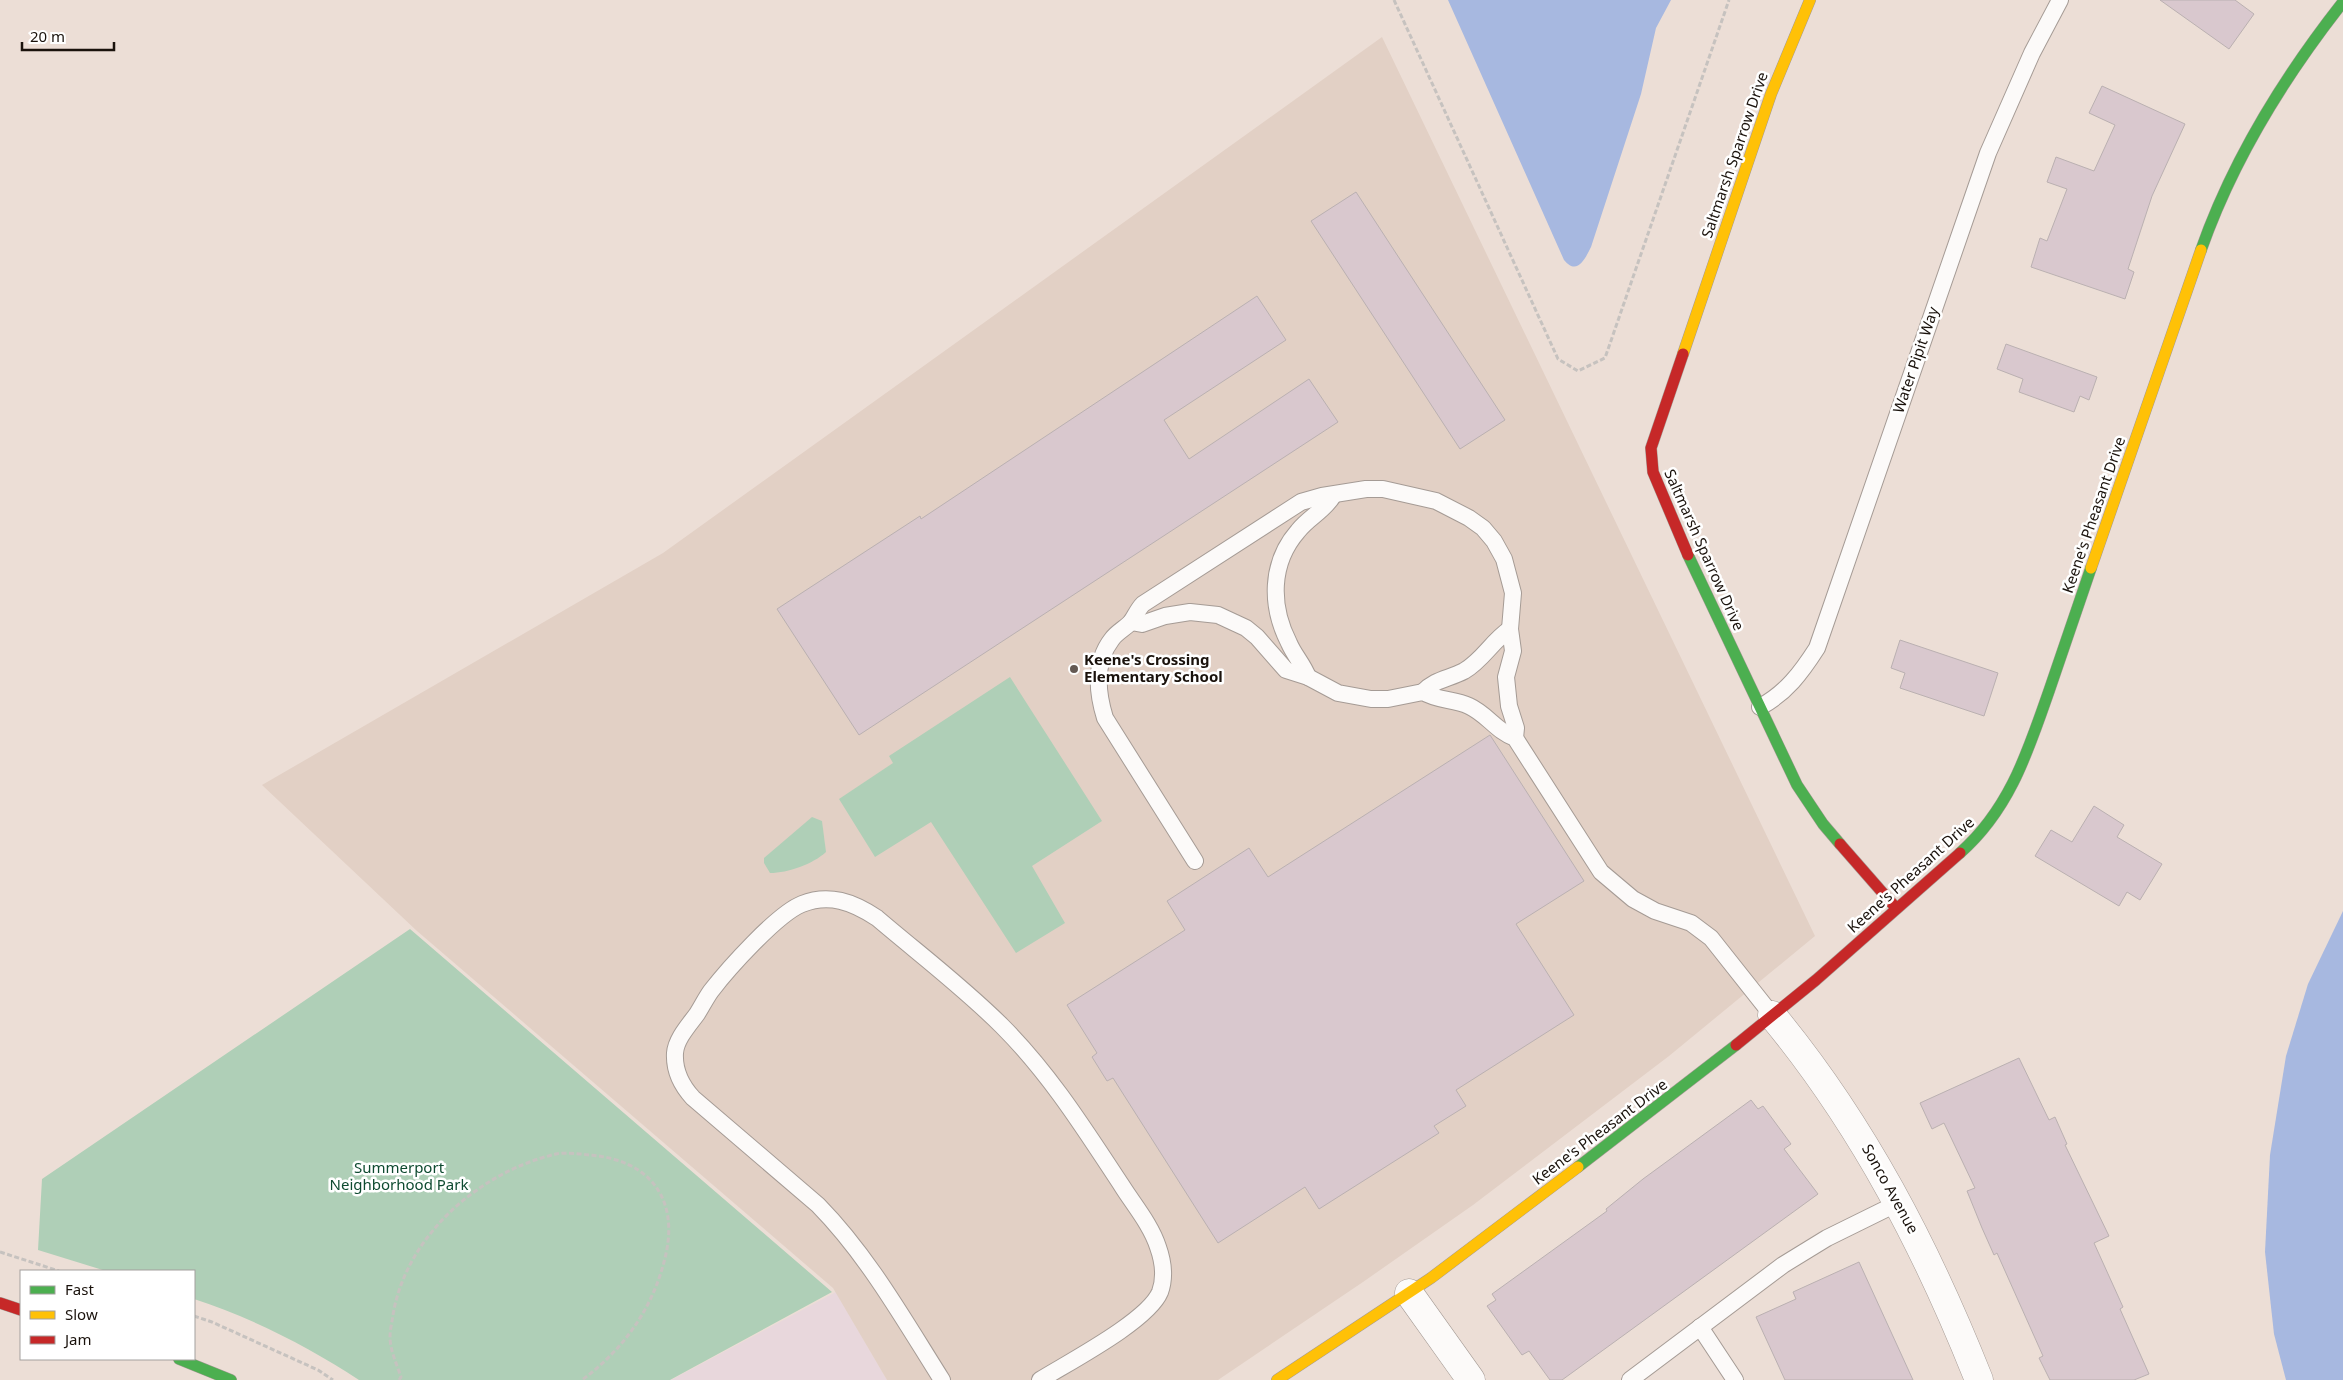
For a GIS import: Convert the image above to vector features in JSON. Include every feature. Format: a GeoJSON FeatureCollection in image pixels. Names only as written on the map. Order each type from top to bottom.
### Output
{"type":"FeatureCollection","features":[{"type":"Feature","properties":{"kind":"street","name":"Saltmarsh Sparrow Drive"},"geometry":{"type":"LineString","coordinates":[[1810,0],[1772,94],[1651,448],[1653,472],[1662,496],[1760,707],[1808,804],[1896,908]]}},
{"type":"Feature","properties":{"kind":"street","name":"Keene's Pheasant Drive"},"geometry":{"type":"LineString","coordinates":[[1277,1380],[1409,1293],[1696,1078],[1816,980],[1976,839],[1991,823],[2014,788],[2032,742],[2208,231],[2226,187],[2270,102],[2301,56],[2343,2]]}},
{"type":"Feature","properties":{"kind":"street","name":"Sonco Avenue"},"geometry":{"type":"LineString","coordinates":[[1772,1015],[1842,1107],[1898,1203],[1946,1298],[1979,1380]]}},
{"type":"Feature","properties":{"kind":"street"},"geometry":{"type":"LineString","coordinates":[[1409,1293],[1471,1380]]}},
{"type":"Feature","properties":{"kind":"street"},"geometry":{"type":"LineString","coordinates":[[0,1303],[20,1310]]}},
{"type":"Feature","properties":{"kind":"street"},"geometry":{"type":"LineString","coordinates":[[181,1360],[231,1380]]}},
{"type":"Feature","properties":{"kind":"lane","name":"Water Pipit Way"},"geometry":{"type":"LineString","coordinates":[[1760,707],[1776,698],[1791,684],[1817,648],[1988,153],[2020,78],[2060,0]]}},
{"type":"Feature","properties":{"kind":"lane"},"geometry":{"type":"LineString","coordinates":[[1195,861],[1105,718],[1099,700],[1098,682],[1104,653],[1112,639],[1131,622],[1135,612],[1143,604],[1302,502],[1322,496],[1333,496],[1366,489],[1398,492],[1436,501],[1454,509],[1483,528],[1494,541],[1504,559],[1510,579],[1513,609],[1510,629],[1513,651],[1506,677],[1506,690],[1514,719],[1515,738],[1601,872],[1632,899],[1655,911],[1691,923],[1711,938],[1772,1015]]}},
{"type":"Feature","properties":{"kind":"lane"},"geometry":{"type":"LineString","coordinates":[[1308,676],[1282,630],[1275,601],[1275,585],[1278,570],[1289,542],[1299,529],[1327,505],[1333,496]]}},
{"type":"Feature","properties":{"kind":"lane"},"geometry":{"type":"LineString","coordinates":[[1131,622],[1142,624],[1165,616],[1190,612],[1218,615],[1246,628],[1257,637],[1286,670],[1308,676],[1338,693],[1371,699],[1388,699],[1423,692],[1430,685],[1475,664],[1500,636],[1510,629]]}},
{"type":"Feature","properties":{"kind":"lane"},"geometry":{"type":"LineString","coordinates":[[1423,692],[1432,698],[1469,706],[1482,712],[1502,732],[1515,738]]}},
{"type":"Feature","properties":{"kind":"lane"},"geometry":{"type":"LineString","coordinates":[[942,1380],[865,1261],[836,1223],[818,1205],[686,1090],[680,1078],[675,1053],[678,1042],[712,989],[774,923],[801,904],[832,898],[862,907],[985,1010],[1029,1054],[1062,1095],[1152,1232],[1162,1260],[1163,1277],[1160,1291],[1154,1304],[1120,1330],[1040,1380]]}},
{"type":"Feature","properties":{"kind":"lane"},"geometry":{"type":"LineString","coordinates":[[1630,1380],[1764,1279],[1807,1250],[1898,1203]]}},
{"type":"Feature","properties":{"kind":"lane"},"geometry":{"type":"LineString","coordinates":[[1700,1327],[1735,1380]]}},
{"type":"Feature","properties":{"kind":"path"},"geometry":{"type":"LineString","coordinates":[[1394,0],[1558,359],[1578,371],[1605,358],[1729,0]]}},
{"type":"Feature","properties":{"kind":"path"},"geometry":{"type":"LineString","coordinates":[[401,1379],[390,1338],[394,1313],[406,1271],[423,1242],[458,1205],[486,1184],[519,1166],[558,1154],[584,1154],[608,1156],[632,1166],[648,1176],[661,1195],[668,1216],[669,1244],[660,1279],[647,1310],[625,1340],[597,1369],[582,1380]]}},
{"type":"Feature","properties":{"kind":"path"},"geometry":{"type":"LineString","coordinates":[[0,1252],[56,1270]]}},
{"type":"Feature","properties":{"kind":"path"},"geometry":{"type":"LineString","coordinates":[[195,1316],[212,1322],[318,1370],[333,1380]]}},
{"type":"Feature","properties":{"kind":"shaded area","name":"Keene's Crossing Elementary School"},"geometry":{"type":"Polygon","coordinates":[[[1382,37],[1815,936],[1669,1056],[1473,1205],[1218,1380],[887,1380],[833,1288],[417,931],[262,785],[663,553],[1382,37]]]}},
{"type":"Feature","properties":{"kind":"shaded area"},"geometry":{"type":"Polygon","coordinates":[[[836,1292],[887,1380],[671,1380],[836,1292]]]}},
{"type":"Feature","properties":{"kind":"green space"},"geometry":{"type":"Polygon","coordinates":[[[1010,677],[1102,821],[1032,866],[1065,923],[1016,953],[931,822],[875,857],[839,799],[893,763],[889,756],[1010,677]]]}},
{"type":"Feature","properties":{"kind":"green space"},"geometry":{"type":"Polygon","coordinates":[[[812,817],[822,821],[826,852],[800,867],[770,873],[764,863],[764,858],[812,817]]]}},
{"type":"Feature","properties":{"kind":"green space","name":"Summerport Neighborhood Park"},"geometry":{"type":"Polygon","coordinates":[[[410,929],[832,1292],[670,1380],[359,1380],[279,1334],[195,1299],[195,1270],[103,1270],[38,1250],[42,1179],[410,929]]]}},
{"type":"Feature","properties":{"kind":"water"},"geometry":{"type":"Polygon","coordinates":[[[1448,0],[1671,0],[1656,28],[1641,94],[1591,247],[1583,261],[1577,266],[1569,265],[1564,260],[1448,0]]]}},
{"type":"Feature","properties":{"kind":"water"},"geometry":{"type":"Polygon","coordinates":[[[2343,911],[2343,1380],[2286,1380],[2274,1334],[2265,1252],[2270,1155],[2286,1056],[2308,984],[2343,911]]]}},
{"type":"Feature","properties":{"kind":"building"},"geometry":{"type":"Polygon","coordinates":[[[2160,0],[2235,0],[2254,14],[2229,49],[2160,0]]]}},
{"type":"Feature","properties":{"kind":"building"},"geometry":{"type":"Polygon","coordinates":[[[2102,86],[2185,124],[2152,196],[2128,269],[2134,272],[2125,299],[2031,267],[2040,238],[2047,241],[2067,189],[2047,182],[2056,157],[2094,171],[2115,125],[2089,113],[2102,86]]]}},
{"type":"Feature","properties":{"kind":"building"},"geometry":{"type":"Polygon","coordinates":[[[1356,192],[1505,420],[1460,449],[1311,221],[1356,192]]]}},
{"type":"Feature","properties":{"kind":"building"},"geometry":{"type":"Polygon","coordinates":[[[1257,296],[1286,340],[1164,420],[1189,459],[1309,379],[1338,422],[859,735],[777,609],[920,516],[921,519],[1257,296]]]}},
{"type":"Feature","properties":{"kind":"building"},"geometry":{"type":"Polygon","coordinates":[[[2006,344],[2097,377],[2089,400],[2080,396],[2074,412],[2019,392],[2023,379],[1997,369],[2006,344]]]}},
{"type":"Feature","properties":{"kind":"building"},"geometry":{"type":"Polygon","coordinates":[[[1900,640],[1998,673],[1984,716],[1900,688],[1905,673],[1891,668],[1900,640]]]}},
{"type":"Feature","properties":{"kind":"building"},"geometry":{"type":"Polygon","coordinates":[[[1490,735],[1584,881],[1516,924],[1574,1015],[1456,1090],[1466,1106],[1434,1126],[1439,1133],[1319,1209],[1305,1187],[1218,1243],[1113,1078],[1107,1081],[1092,1057],[1097,1053],[1067,1005],[1185,930],[1167,901],[1249,848],[1268,877],[1490,735]]]}},
{"type":"Feature","properties":{"kind":"building"},"geometry":{"type":"Polygon","coordinates":[[[2094,806],[2124,825],[2117,837],[2162,864],[2140,900],[2127,892],[2119,906],[2035,856],[2051,830],[2072,842],[2094,806]]]}},
{"type":"Feature","properties":{"kind":"building"},"geometry":{"type":"Polygon","coordinates":[[[2019,1058],[2049,1120],[2055,1117],[2067,1144],[2065,1145],[2109,1236],[2094,1243],[2123,1307],[2120,1309],[2149,1374],[2134,1380],[2050,1380],[2039,1358],[2043,1356],[1997,1253],[1994,1255],[1967,1191],[1975,1188],[1944,1123],[1932,1129],[1920,1103],[2019,1058]]]}},
{"type":"Feature","properties":{"kind":"building"},"geometry":{"type":"Polygon","coordinates":[[[1751,1100],[1758,1109],[1763,1106],[1791,1144],[1784,1149],[1818,1194],[1562,1380],[1550,1380],[1529,1351],[1522,1355],[1487,1306],[1496,1300],[1492,1294],[1607,1211],[1606,1209],[1643,1179],[1751,1100]]]}},
{"type":"Feature","properties":{"kind":"building"},"geometry":{"type":"Polygon","coordinates":[[[1859,1262],[1913,1380],[1785,1380],[1756,1317],[1796,1299],[1793,1292],[1859,1262]]]}},
{"type":"Feature","properties":{"kind":"traffic: fast"},"geometry":{"type":"LineString","coordinates":[[2201,250],[2228,183],[2244,151],[2300,60],[2343,2]]}},
{"type":"Feature","properties":{"kind":"traffic: fast"},"geometry":{"type":"LineString","coordinates":[[1688,555],[1797,785],[1823,824],[1840,844]]}},
{"type":"Feature","properties":{"kind":"traffic: fast"},"geometry":{"type":"LineString","coordinates":[[1960,853],[1992,818],[2005,798],[2025,757],[2091,568]]}},
{"type":"Feature","properties":{"kind":"traffic: fast"},"geometry":{"type":"LineString","coordinates":[[1578,1167],[1736,1045]]}},
{"type":"Feature","properties":{"kind":"traffic: fast"},"geometry":{"type":"LineString","coordinates":[[181,1360],[231,1380]]}},
{"type":"Feature","properties":{"kind":"traffic: slow"},"geometry":{"type":"LineString","coordinates":[[1683,354],[1771,94],[1810,0]]}},
{"type":"Feature","properties":{"kind":"traffic: slow"},"geometry":{"type":"LineString","coordinates":[[2091,568],[2201,250]]}},
{"type":"Feature","properties":{"kind":"traffic: slow"},"geometry":{"type":"LineString","coordinates":[[1277,1380],[1431,1278],[1578,1167]]}},
{"type":"Feature","properties":{"kind":"traffic: jam"},"geometry":{"type":"LineString","coordinates":[[1683,354],[1651,448],[1653,472],[1688,555]]}},
{"type":"Feature","properties":{"kind":"traffic: jam"},"geometry":{"type":"LineString","coordinates":[[1840,844],[1896,908]]}},
{"type":"Feature","properties":{"kind":"traffic: jam"},"geometry":{"type":"LineString","coordinates":[[1736,1045],[1816,980],[1960,853]]}},
{"type":"Feature","properties":{"kind":"traffic: jam"},"geometry":{"type":"LineString","coordinates":[[0,1303],[20,1310]]}},
{"type":"Feature","properties":{"kind":"place","name":"Keene's Crossing Elementary School"},"geometry":{"type":"Point","coordinates":[1074,669]}}]}
